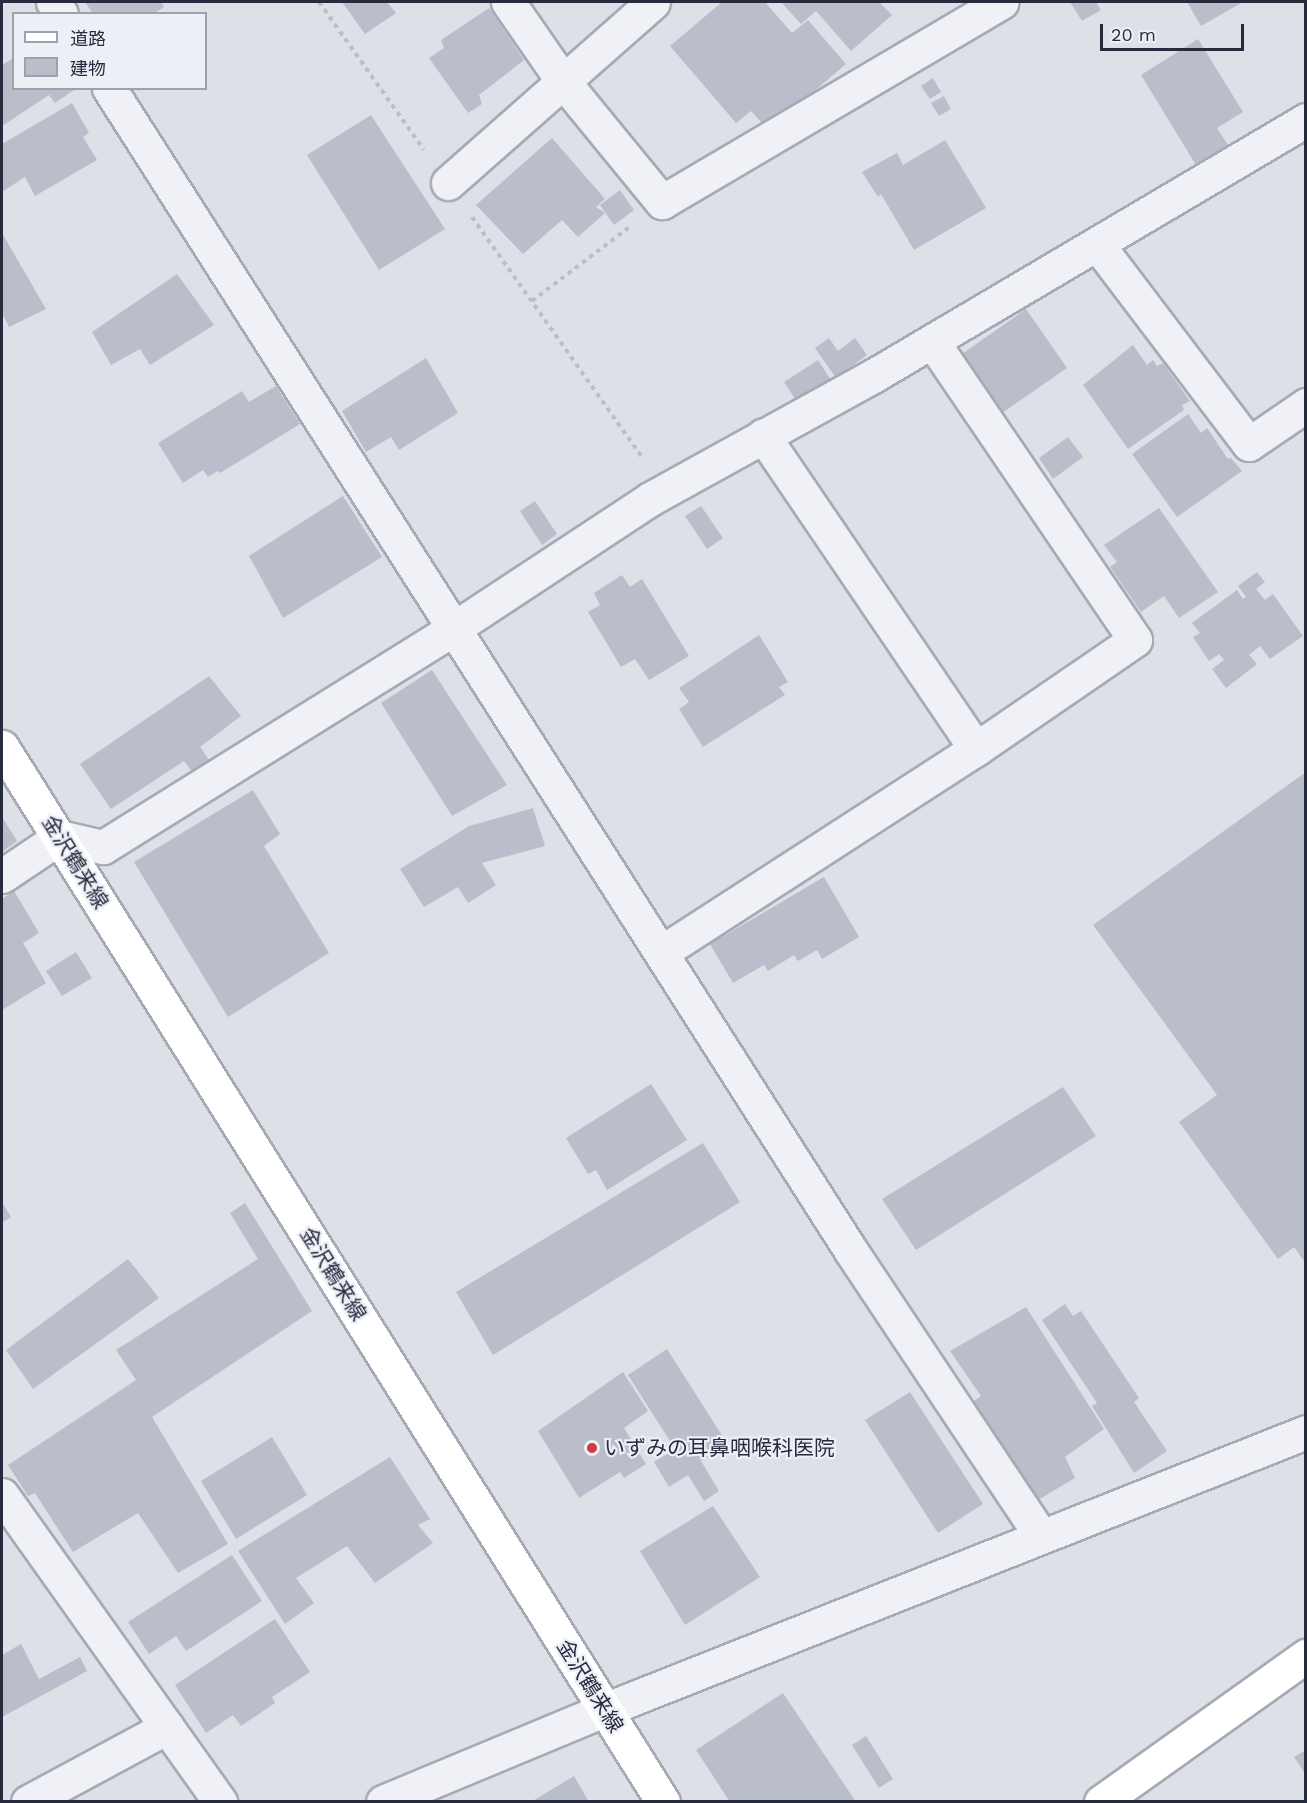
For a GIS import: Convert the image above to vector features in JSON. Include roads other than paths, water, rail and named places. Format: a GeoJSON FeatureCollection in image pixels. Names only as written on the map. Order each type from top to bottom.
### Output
{"type":"FeatureCollection","features":[{"type":"Feature","properties":{"kind":"main road","name":"金沢鶴来線"},"geometry":{"type":"LineString","coordinates":[[2,747],[663,1802]]}},
{"type":"Feature","properties":{"kind":"main road"},"geometry":{"type":"LineString","coordinates":[[1107,1800],[1305,1656]]}},
{"type":"Feature","properties":{"kind":"street"},"geometry":{"type":"LineString","coordinates":[[508,2],[562,80],[662,202],[1001,2]]}},
{"type":"Feature","properties":{"kind":"street"},"geometry":{"type":"LineString","coordinates":[[448,183],[653,2]]}},
{"type":"Feature","properties":{"kind":"street"},"geometry":{"type":"LineString","coordinates":[[110,90],[851,1251],[1041,1536]]}},
{"type":"Feature","properties":{"kind":"street"},"geometry":{"type":"LineString","coordinates":[[2,876],[60,837],[104,847],[453,629],[585,539],[666,490],[932,341],[1305,120]]}},
{"type":"Feature","properties":{"kind":"street"},"geometry":{"type":"LineString","coordinates":[[1097,244],[1249,444],[1305,405]]}},
{"type":"Feature","properties":{"kind":"street"},"geometry":{"type":"LineString","coordinates":[[662,952],[976,749],[1135,640],[932,341]]}},
{"type":"Feature","properties":{"kind":"street"},"geometry":{"type":"LineString","coordinates":[[763,435],[976,749]]}},
{"type":"Feature","properties":{"kind":"street"},"geometry":{"type":"LineString","coordinates":[[384,1802],[604,1710],[1305,1432]]}},
{"type":"Feature","properties":{"kind":"street"},"geometry":{"type":"LineString","coordinates":[[2,1495],[220,1802]]}},
{"type":"Feature","properties":{"kind":"street"},"geometry":{"type":"LineString","coordinates":[[28,1802],[166,1727]]}},
{"type":"Feature","properties":{"kind":"place","name":"いずみの耳鼻咽喉科医院"},"geometry":{"type":"Point","coordinates":[592,1448]}}]}
